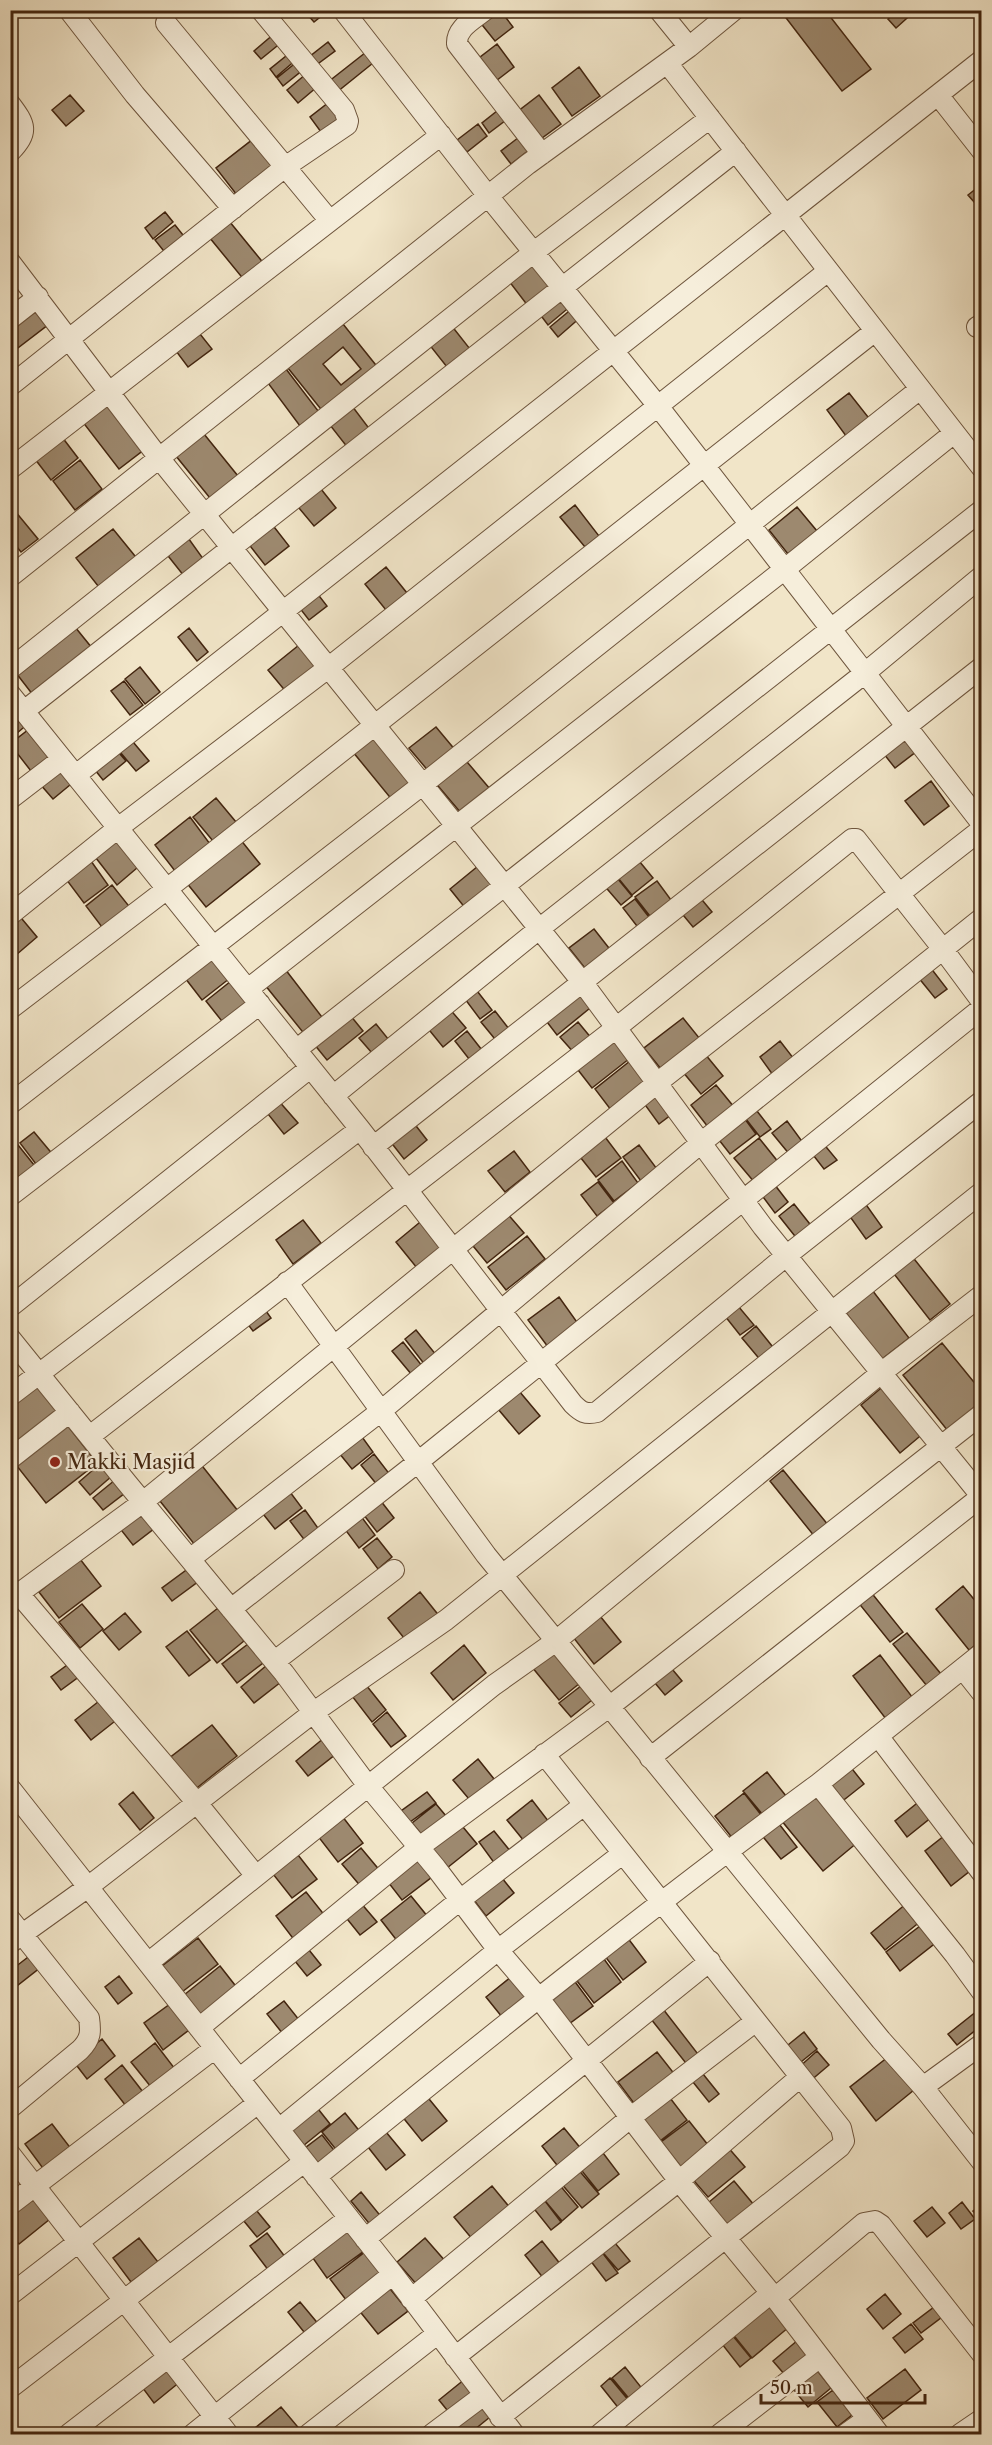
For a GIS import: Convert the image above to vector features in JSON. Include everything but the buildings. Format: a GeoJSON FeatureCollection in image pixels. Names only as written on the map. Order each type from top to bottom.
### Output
{"type":"FeatureCollection","features":[{"type":"Feature","properties":{"kind":"street"},"geometry":{"type":"LineString","coordinates":[[10,386],[285,167],[341,130],[348,121],[344,110],[261,10]]}},
{"type":"Feature","properties":{"kind":"street"},"geometry":{"type":"LineString","coordinates":[[344,10],[488,196],[705,466],[981,824]]}},
{"type":"Feature","properties":{"kind":"street"},"geometry":{"type":"LineString","coordinates":[[485,10],[460,31],[456,36],[457,44],[542,154]]}},
{"type":"Feature","properties":{"kind":"street"},"geometry":{"type":"LineString","coordinates":[[659,10],[688,47]]}},
{"type":"Feature","properties":{"kind":"street"},"geometry":{"type":"LineString","coordinates":[[10,577],[488,196],[667,63],[734,10]]}},
{"type":"Feature","properties":{"kind":"street"},"geometry":{"type":"LineString","coordinates":[[77,13],[135,95],[233,209]]}},
{"type":"Feature","properties":{"kind":"street"},"geometry":{"type":"LineString","coordinates":[[166,23],[330,221]]}},
{"type":"Feature","properties":{"kind":"street"},"geometry":{"type":"LineString","coordinates":[[76,776],[282,610],[786,216],[981,60]]}},
{"type":"Feature","properties":{"kind":"street"},"geometry":{"type":"LineString","coordinates":[[667,63],[981,468]]}},
{"type":"Feature","properties":{"kind":"street"},"geometry":{"type":"LineString","coordinates":[[938,94],[981,151]]}},
{"type":"Feature","properties":{"kind":"street"},"geometry":{"type":"LineString","coordinates":[[10,104],[21,118],[24,127],[22,139],[10,152]]}},
{"type":"Feature","properties":{"kind":"street"},"geometry":{"type":"LineString","coordinates":[[10,669],[534,252],[710,118]]}},
{"type":"Feature","properties":{"kind":"street"},"geometry":{"type":"LineString","coordinates":[[10,469],[441,135]]}},
{"type":"Feature","properties":{"kind":"street"},"geometry":{"type":"LineString","coordinates":[[24,711],[562,286],[736,152]]}},
{"type":"Feature","properties":{"kind":"street"},"geometry":{"type":"LineString","coordinates":[[10,262],[159,458],[583,983],[786,1256],[981,1497],[650,1758]]}},
{"type":"Feature","properties":{"kind":"street"},"geometry":{"type":"LineString","coordinates":[[10,915],[118,828],[328,668],[828,271]]}},
{"type":"Feature","properties":{"kind":"street"},"geometry":{"type":"LineString","coordinates":[[10,319],[38,297]]}},
{"type":"Feature","properties":{"kind":"street"},"geometry":{"type":"LineString","coordinates":[[10,1009],[167,889],[875,331]]}},
{"type":"Feature","properties":{"kind":"street"},"geometry":{"type":"LineString","coordinates":[[10,1104],[423,785],[920,389]]}},
{"type":"Feature","properties":{"kind":"street"},"geometry":{"type":"LineString","coordinates":[[10,1196],[254,997],[456,826],[785,569],[954,433]]}},
{"type":"Feature","properties":{"kind":"street"},"geometry":{"type":"LineString","coordinates":[[296,1050],[981,510]]}},
{"type":"Feature","properties":{"kind":"street"},"geometry":{"type":"LineString","coordinates":[[333,1096],[539,929],[865,673],[981,576]]}},
{"type":"Feature","properties":{"kind":"street"},"geometry":{"type":"LineString","coordinates":[[373,1147],[981,667]]}},
{"type":"Feature","properties":{"kind":"street"},"geometry":{"type":"LineString","coordinates":[[10,694],[360,1129],[578,1409],[589,1414],[597,1412],[786,1256],[981,1101]]}},
{"type":"Feature","properties":{"kind":"street"},"geometry":{"type":"LineString","coordinates":[[10,800],[62,759]]}},
{"type":"Feature","properties":{"kind":"street"},"geometry":{"type":"LineString","coordinates":[[256,1876],[197,1803],[15,1597],[143,1502],[657,1083],[981,829]]}},
{"type":"Feature","properties":{"kind":"street"},"geometry":{"type":"LineString","coordinates":[[90,1436],[616,1028],[852,839],[856,839],[942,948],[981,1002]]}},
{"type":"Feature","properties":{"kind":"street"},"geometry":{"type":"LineString","coordinates":[[190,1559],[381,1411],[701,1143],[981,918]]}},
{"type":"Feature","properties":{"kind":"street"},"geometry":{"type":"LineString","coordinates":[[231,1609],[418,1462],[981,1008]]}},
{"type":"Feature","properties":{"kind":"street"},"geometry":{"type":"LineString","coordinates":[[10,1307],[310,1068]]}},
{"type":"Feature","properties":{"kind":"street"},"geometry":{"type":"LineString","coordinates":[[10,1396],[360,1129]]}},
{"type":"Feature","properties":{"kind":"street"},"geometry":{"type":"LineString","coordinates":[[10,2108],[80,2050],[89,2041],[91,2032],[89,2018],[15,1932],[88,1887],[314,1712],[446,1620],[981,1192]]}},
{"type":"Feature","properties":{"kind":"street"},"geometry":{"type":"LineString","coordinates":[[287,1282],[502,1575],[881,2040],[923,2087],[981,2162]]}},
{"type":"Feature","properties":{"kind":"street"},"geometry":{"type":"LineString","coordinates":[[148,1963],[494,1685],[556,1641],[880,1373],[981,1295]]}},
{"type":"Feature","properties":{"kind":"street"},"geometry":{"type":"LineString","coordinates":[[10,1338],[275,1661],[368,1786],[773,2295],[879,2434]]}},
{"type":"Feature","properties":{"kind":"street"},"geometry":{"type":"LineString","coordinates":[[10,1459],[70,1412]]}},
{"type":"Feature","properties":{"kind":"street"},"geometry":{"type":"LineString","coordinates":[[199,2028],[418,1848],[609,1707],[981,1414]]}},
{"type":"Feature","properties":{"kind":"street"},"geometry":{"type":"LineString","coordinates":[[275,1661],[394,1570]]}},
{"type":"Feature","properties":{"kind":"street"},"geometry":{"type":"LineString","coordinates":[[10,2388],[123,2300],[310,2170],[818,1784],[981,1653]]}},
{"type":"Feature","properties":{"kind":"street"},"geometry":{"type":"LineString","coordinates":[[963,1669],[981,1693]]}},
{"type":"Feature","properties":{"kind":"street"},"geometry":{"type":"LineString","coordinates":[[878,1736],[981,1873]]}},
{"type":"Feature","properties":{"kind":"street"},"geometry":{"type":"LineString","coordinates":[[500,2417],[840,2147],[844,2141],[841,2128],[710,1961],[660,1903],[544,1754]]}},
{"type":"Feature","properties":{"kind":"street"},"geometry":{"type":"LineString","coordinates":[[818,1784],[955,1955],[981,1992]]}},
{"type":"Feature","properties":{"kind":"street"},"geometry":{"type":"LineString","coordinates":[[10,1788],[393,2274],[514,2434]]}},
{"type":"Feature","properties":{"kind":"street"},"geometry":{"type":"LineString","coordinates":[[239,2079],[460,1900],[584,1805]]}},
{"type":"Feature","properties":{"kind":"street"},"geometry":{"type":"LineString","coordinates":[[279,2129],[498,1950],[622,1854]]}},
{"type":"Feature","properties":{"kind":"street"},"geometry":{"type":"LineString","coordinates":[[365,2239],[710,1961]]}},
{"type":"Feature","properties":{"kind":"street"},"geometry":{"type":"LineString","coordinates":[[411,2299],[630,2118],[756,2021]]}},
{"type":"Feature","properties":{"kind":"street"},"geometry":{"type":"LineString","coordinates":[[923,2087],[981,2044]]}},
{"type":"Feature","properties":{"kind":"street"},"geometry":{"type":"LineString","coordinates":[[10,2205],[215,2048]]}},
{"type":"Feature","properties":{"kind":"street"},"geometry":{"type":"LineString","coordinates":[[455,2357],[680,2181],[800,2077]]}},
{"type":"Feature","properties":{"kind":"street"},"geometry":{"type":"LineString","coordinates":[[10,2295],[258,2103]]}},
{"type":"Feature","properties":{"kind":"street"},"geometry":{"type":"LineString","coordinates":[[10,2154],[228,2434]]}},
{"type":"Feature","properties":{"kind":"street"},"geometry":{"type":"LineString","coordinates":[[69,2434],[167,2356],[349,2218]]}},
{"type":"Feature","properties":{"kind":"street"},"geometry":{"type":"LineString","coordinates":[[600,2434],[864,2223],[875,2221],[881,2225],[981,2354]]}},
{"type":"Feature","properties":{"kind":"street"},"geometry":{"type":"LineString","coordinates":[[193,2434],[393,2274]]}},
{"type":"Feature","properties":{"kind":"street"},"geometry":{"type":"LineString","coordinates":[[309,2434],[437,2334]]}},
{"type":"Feature","properties":{"kind":"street"},"geometry":{"type":"LineString","coordinates":[[720,2434],[820,2356]]}},
{"type":"Feature","properties":{"kind":"street"},"geometry":{"type":"LineString","coordinates":[[432,2434],[484,2395]]}},
{"type":"Feature","properties":{"kind":"street"},"geometry":{"type":"LineString","coordinates":[[846,2434],[867,2419]]}},
{"type":"Feature","properties":{"kind":"street"},"geometry":{"type":"LineString","coordinates":[[960,2434],[981,2419]]}},
{"type":"Feature","properties":{"kind":"place","name":"Makki Masjid"},"geometry":{"type":"Point","coordinates":[55,1462]}}]}
